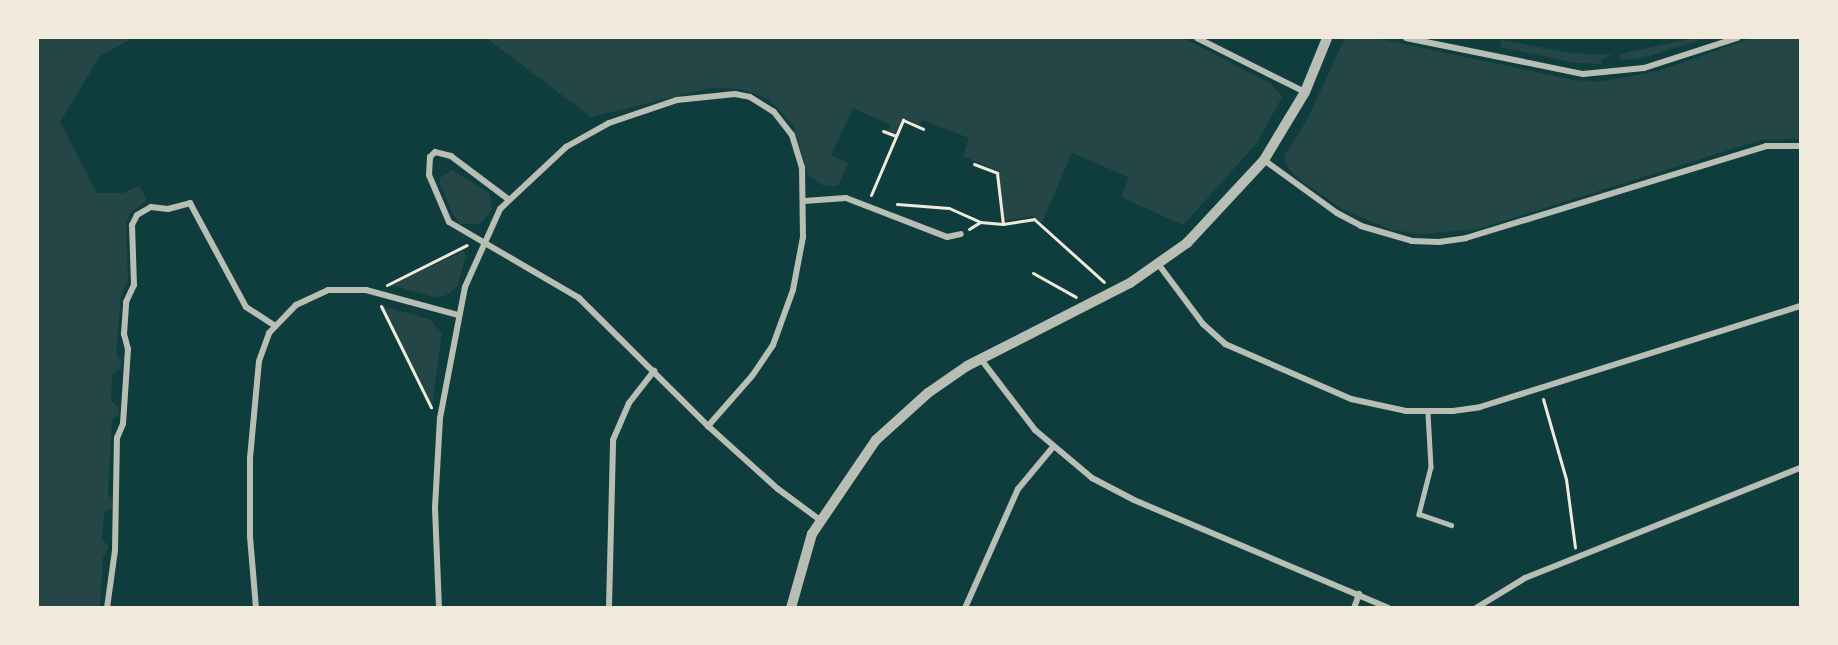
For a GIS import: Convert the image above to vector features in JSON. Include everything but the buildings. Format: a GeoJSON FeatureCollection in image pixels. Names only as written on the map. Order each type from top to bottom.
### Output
{"type":"FeatureCollection","features":[{"type":"Feature","properties":{"kind":"street"},"geometry":{"type":"LineString","coordinates":[[1197,38],[1305,92]]}},
{"type":"Feature","properties":{"kind":"street"},"geometry":{"type":"LineString","coordinates":[[791,608],[806,549],[820,520],[876,440],[928,393],[979,358],[1115,291],[1159,265],[1200,231],[1264,160],[1305,92],[1328,38]]}},
{"type":"Feature","properties":{"kind":"street"},"geometry":{"type":"LineString","coordinates":[[1406,38],[1583,74],[1644,68],[1737,38]]}},
{"type":"Feature","properties":{"kind":"street"},"geometry":{"type":"LineString","coordinates":[[439,608],[436,466],[440,418],[458,315],[483,242],[508,199],[566,147],[609,123],[677,99],[718,93],[750,97],[774,112],[785,124],[800,159],[804,201],[798,272],[781,326],[752,376],[708,426]]}},
{"type":"Feature","properties":{"kind":"street"},"geometry":{"type":"LineString","coordinates":[[1264,160],[1337,213],[1361,226],[1412,241],[1439,242],[1466,238],[1766,146],[1800,146]]}},
{"type":"Feature","properties":{"kind":"street"},"geometry":{"type":"LineString","coordinates":[[508,199],[451,156],[435,152],[429,157],[429,175],[449,222],[579,298],[708,426],[778,489],[820,520]]}},
{"type":"Feature","properties":{"kind":"street"},"geometry":{"type":"LineString","coordinates":[[804,201],[846,198],[947,237],[961,234]]}},
{"type":"Feature","properties":{"kind":"street"},"geometry":{"type":"LineString","coordinates":[[107,608],[116,550],[117,438],[123,424],[128,349],[124,334],[126,302],[134,285],[132,225],[137,215],[151,207],[168,209],[190,202],[246,307],[275,326]]}},
{"type":"Feature","properties":{"kind":"street"},"geometry":{"type":"LineString","coordinates":[[1159,265],[1203,324],[1244,355],[1352,399],[1381,408],[1428,412],[1480,406],[1800,306]]}},
{"type":"Feature","properties":{"kind":"street"},"geometry":{"type":"LineString","coordinates":[[256,608],[250,536],[253,418],[259,361],[275,326],[296,305],[312,296],[348,289],[366,290],[458,315]]}},
{"type":"Feature","properties":{"kind":"street"},"geometry":{"type":"LineString","coordinates":[[979,358],[1020,413],[1053,447],[1092,478],[1134,500],[1388,608]]}},
{"type":"Feature","properties":{"kind":"street"},"geometry":{"type":"LineString","coordinates":[[609,608],[613,440],[629,403],[654,371]]}},
{"type":"Feature","properties":{"kind":"street"},"geometry":{"type":"LineString","coordinates":[[964,608],[1018,489],[1053,447]]}},
{"type":"Feature","properties":{"kind":"street"},"geometry":{"type":"LineString","coordinates":[[1476,608],[1509,585],[1576,556],[1800,468]]}},
{"type":"Feature","properties":{"kind":"street"},"geometry":{"type":"LineString","coordinates":[[1354,608],[1359,594]]}},
{"type":"Feature","properties":{"kind":"lane"},"geometry":{"type":"LineString","coordinates":[[1428,412],[1431,467],[1419,514],[1451,525]]}},
{"type":"Feature","properties":{"kind":"path"},"geometry":{"type":"LineString","coordinates":[[866,204],[903,120],[923,129]]}},
{"type":"Feature","properties":{"kind":"path"},"geometry":{"type":"LineString","coordinates":[[883,131],[896,136]]}},
{"type":"Feature","properties":{"kind":"path"},"geometry":{"type":"LineString","coordinates":[[974,164],[997,173],[1003,225]]}},
{"type":"Feature","properties":{"kind":"path"},"geometry":{"type":"LineString","coordinates":[[870,196],[879,200]]}},
{"type":"Feature","properties":{"kind":"path"},"geometry":{"type":"LineString","coordinates":[[888,204],[949,208],[980,222],[1003,225],[1034,219],[1115,291]]}},
{"type":"Feature","properties":{"kind":"path"},"geometry":{"type":"LineString","coordinates":[[1033,273],[1089,304]]}},
{"type":"Feature","properties":{"kind":"path"},"geometry":{"type":"LineString","coordinates":[[1540,388],[1566,479],[1576,556]]}},
{"type":"Feature","properties":{"kind":"shaded area"},"geometry":{"type":"Polygon","coordinates":[[[38,38],[133,38],[100,56],[60,122],[97,193],[123,193],[139,186],[147,200],[130,213],[126,222],[128,280],[121,295],[116,355],[122,361],[121,368],[112,374],[111,401],[119,408],[119,414],[112,419],[108,494],[113,500],[112,507],[104,512],[102,540],[109,546],[103,558],[100,607],[38,607],[38,38]]]}},
{"type":"Feature","properties":{"kind":"shaded area"},"geometry":{"type":"Polygon","coordinates":[[[486,38],[1184,38],[1271,84],[1282,97],[1257,143],[1183,225],[1121,197],[1129,177],[1072,153],[1042,223],[1032,216],[1001,221],[995,170],[963,156],[969,138],[922,120],[920,125],[905,119],[898,135],[888,131],[890,125],[853,108],[831,155],[848,163],[846,169],[838,186],[824,186],[808,175],[793,125],[768,99],[741,89],[710,88],[591,117],[486,38]]]}},
{"type":"Feature","properties":{"kind":"shaded area"},"geometry":{"type":"Polygon","coordinates":[[[1345,38],[1376,38],[1574,80],[1599,82],[1658,71],[1752,38],[1800,38],[1800,139],[1761,140],[1478,229],[1422,234],[1392,230],[1342,209],[1299,179],[1288,168],[1284,156],[1307,120],[1345,38]]]}},
{"type":"Feature","properties":{"kind":"shaded area"},"geometry":{"type":"Polygon","coordinates":[[[1693,38],[1707,38],[1643,58],[1620,60],[1620,54],[1693,38]]]}},
{"type":"Feature","properties":{"kind":"shaded area"},"geometry":{"type":"Polygon","coordinates":[[[1502,40],[1571,53],[1613,55],[1602,59],[1602,64],[1575,63],[1500,47],[1502,40]]]}},
{"type":"Feature","properties":{"kind":"shaded area"},"geometry":{"type":"Polygon","coordinates":[[[452,170],[489,193],[492,209],[480,224],[460,224],[454,216],[440,185],[440,178],[452,170]]]}},
{"type":"Feature","properties":{"kind":"shaded area"},"geometry":{"type":"Polygon","coordinates":[[[464,251],[466,256],[457,287],[445,296],[433,297],[391,285],[464,251]]]}},
{"type":"Feature","properties":{"kind":"shaded area"},"geometry":{"type":"Polygon","coordinates":[[[382,306],[429,319],[442,333],[432,405],[382,306]]]}}]}
